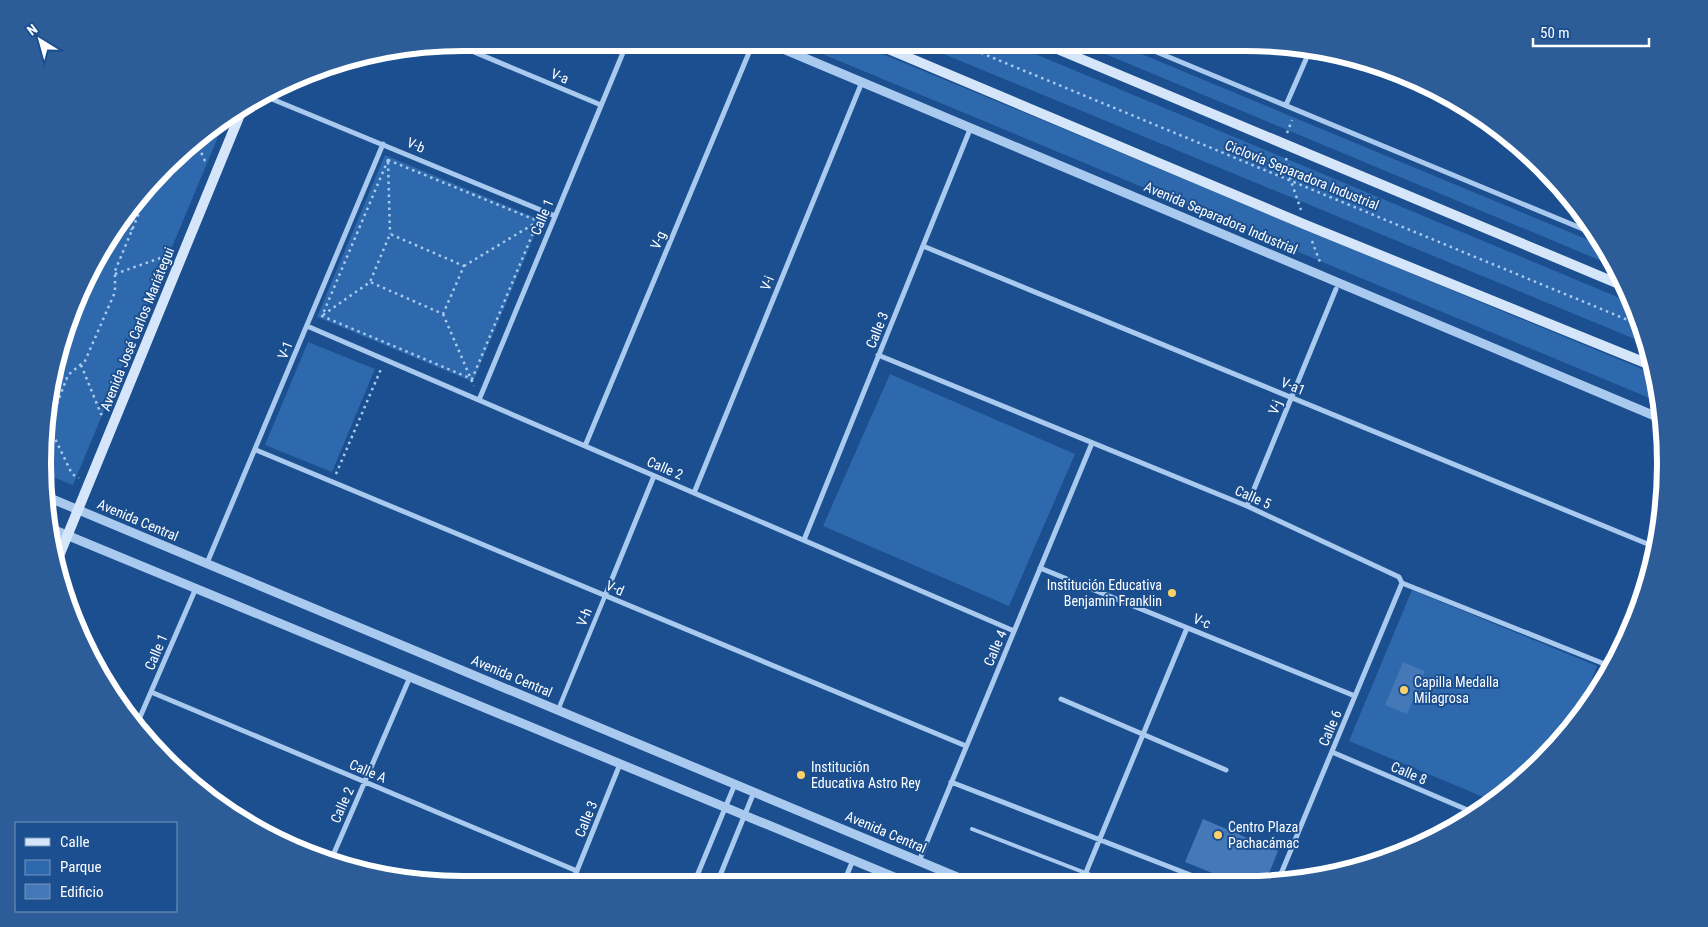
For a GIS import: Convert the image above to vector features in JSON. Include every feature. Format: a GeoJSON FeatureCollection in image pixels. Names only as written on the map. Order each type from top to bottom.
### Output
{"type":"FeatureCollection","features":[{"type":"Feature","properties":{"kind":"main road","name":"Avenida Separadora Industrial"},"geometry":{"type":"LineString","coordinates":[[893,51],[1306,225],[1644,362]]}},
{"type":"Feature","properties":{"kind":"main road"},"geometry":{"type":"LineString","coordinates":[[1062,51],[1615,282]]}},
{"type":"Feature","properties":{"kind":"main road","name":"Avenida José Carlos Mariátegui"},"geometry":{"type":"LineString","coordinates":[[61,552],[238,118]]}},
{"type":"Feature","properties":{"kind":"street","name":"V-a"},"geometry":{"type":"LineString","coordinates":[[472,51],[601,105]]}},
{"type":"Feature","properties":{"kind":"street","name":"Calle 1"},"geometry":{"type":"LineString","coordinates":[[479,400],[624,51]]}},
{"type":"Feature","properties":{"kind":"street","name":"V-g"},"geometry":{"type":"LineString","coordinates":[[585,446],[750,51]]}},
{"type":"Feature","properties":{"kind":"street","name":"Avenida Separadora Industrial"},"geometry":{"type":"LineString","coordinates":[[788,51],[1654,415]]}},
{"type":"Feature","properties":{"kind":"street"},"geometry":{"type":"LineString","coordinates":[[1155,51],[1584,229]]}},
{"type":"Feature","properties":{"kind":"street"},"geometry":{"type":"LineString","coordinates":[[1286,105],[1307,56]]}},
{"type":"Feature","properties":{"kind":"street","name":"V-i"},"geometry":{"type":"LineString","coordinates":[[694,493],[862,82]]}},
{"type":"Feature","properties":{"kind":"street","name":"V-b"},"geometry":{"type":"LineString","coordinates":[[271,99],[555,216]]}},
{"type":"Feature","properties":{"kind":"street","name":"Calle 3"},"geometry":{"type":"LineString","coordinates":[[804,540],[971,128]]}},
{"type":"Feature","properties":{"kind":"street","name":"V-1"},"geometry":{"type":"LineString","coordinates":[[206,563],[256,450],[383,144]]}},
{"type":"Feature","properties":{"kind":"street","name":"V-a1"},"geometry":{"type":"LineString","coordinates":[[923,246],[1649,544]]}},
{"type":"Feature","properties":{"kind":"street","name":"V-j"},"geometry":{"type":"LineString","coordinates":[[1247,506],[1336,289]]}},
{"type":"Feature","properties":{"kind":"street","name":"Calle 2"},"geometry":{"type":"LineString","coordinates":[[307,326],[1014,631]]}},
{"type":"Feature","properties":{"kind":"street","name":"Calle 5"},"geometry":{"type":"LineString","coordinates":[[878,356],[1247,506],[1399,577],[1402,583],[1605,664]]}},
{"type":"Feature","properties":{"kind":"street","name":"Calle 4"},"geometry":{"type":"LineString","coordinates":[[919,861],[1092,443]]}},
{"type":"Feature","properties":{"kind":"street","name":"V-d"},"geometry":{"type":"LineString","coordinates":[[256,450],[966,746]]}},
{"type":"Feature","properties":{"kind":"street","name":"V-h"},"geometry":{"type":"LineString","coordinates":[[558,710],[654,476]]}},
{"type":"Feature","properties":{"kind":"street","name":"Avenida Central"},"geometry":{"type":"LineString","coordinates":[[53,499],[954,876]]}},
{"type":"Feature","properties":{"kind":"street"},"geometry":{"type":"LineString","coordinates":[[57,531],[892,876]]}},
{"type":"Feature","properties":{"kind":"street","name":"V-c"},"geometry":{"type":"LineString","coordinates":[[1040,568],[1355,696]]}},
{"type":"Feature","properties":{"kind":"street","name":"Calle 6"},"geometry":{"type":"LineString","coordinates":[[1282,874],[1402,583]]}},
{"type":"Feature","properties":{"kind":"street","name":"Calle 1"},"geometry":{"type":"LineString","coordinates":[[140,718],[196,588]]}},
{"type":"Feature","properties":{"kind":"street"},"geometry":{"type":"LineString","coordinates":[[1084,876],[1187,628]]}},
{"type":"Feature","properties":{"kind":"street","name":"Calle 2"},"geometry":{"type":"LineString","coordinates":[[332,854],[410,677]]}},
{"type":"Feature","properties":{"kind":"street","name":"Calle A"},"geometry":{"type":"LineString","coordinates":[[151,692],[577,871]]}},
{"type":"Feature","properties":{"kind":"street"},"geometry":{"type":"LineString","coordinates":[[1061,699],[1226,770]]}},
{"type":"Feature","properties":{"kind":"street","name":"Calle 8"},"geometry":{"type":"LineString","coordinates":[[1332,752],[1468,810]]}},
{"type":"Feature","properties":{"kind":"street","name":"Calle 3"},"geometry":{"type":"LineString","coordinates":[[575,876],[620,764]]}},
{"type":"Feature","properties":{"kind":"street"},"geometry":{"type":"LineString","coordinates":[[951,782],[1193,876]]}},
{"type":"Feature","properties":{"kind":"street"},"geometry":{"type":"LineString","coordinates":[[697,876],[735,784]]}},
{"type":"Feature","properties":{"kind":"street"},"geometry":{"type":"LineString","coordinates":[[720,876],[754,792]]}},
{"type":"Feature","properties":{"kind":"street"},"geometry":{"type":"LineString","coordinates":[[846,876],[853,860]]}},
{"type":"Feature","properties":{"kind":"lane"},"geometry":{"type":"LineString","coordinates":[[972,829],[1096,876]]}},
{"type":"Feature","properties":{"kind":"path","name":"Ciclovía Separadora Industrial"},"geometry":{"type":"LineString","coordinates":[[976,51],[1631,321]]}},
{"type":"Feature","properties":{"kind":"path"},"geometry":{"type":"LineString","coordinates":[[1297,109],[1283,143],[1291,181],[1325,277]]}},
{"type":"Feature","properties":{"kind":"path"},"geometry":{"type":"LineString","coordinates":[[307,326],[370,282],[390,234],[388,160],[383,144]]}},
{"type":"Feature","properties":{"kind":"path"},"geometry":{"type":"LineString","coordinates":[[199,148],[204,162],[218,167]]}},
{"type":"Feature","properties":{"kind":"path"},"geometry":{"type":"LineString","coordinates":[[388,160],[538,222]]}},
{"type":"Feature","properties":{"kind":"path"},"geometry":{"type":"LineString","coordinates":[[322,316],[388,160]]}},
{"type":"Feature","properties":{"kind":"path"},"geometry":{"type":"LineString","coordinates":[[55,409],[68,375],[85,361],[115,292],[115,274],[142,206]]}},
{"type":"Feature","properties":{"kind":"path"},"geometry":{"type":"LineString","coordinates":[[443,314],[464,266],[538,222],[555,216]]}},
{"type":"Feature","properties":{"kind":"path"},"geometry":{"type":"LineString","coordinates":[[472,379],[538,222]]}},
{"type":"Feature","properties":{"kind":"path"},"geometry":{"type":"LineString","coordinates":[[128,224],[132,230]]}},
{"type":"Feature","properties":{"kind":"path"},"geometry":{"type":"LineString","coordinates":[[390,234],[464,266]]}},
{"type":"Feature","properties":{"kind":"path"},"geometry":{"type":"LineString","coordinates":[[115,274],[163,257],[179,262]]}},
{"type":"Feature","properties":{"kind":"path"},"geometry":{"type":"LineString","coordinates":[[370,282],[443,314],[472,379],[479,400]]}},
{"type":"Feature","properties":{"kind":"path"},"geometry":{"type":"LineString","coordinates":[[322,316],[472,379]]}},
{"type":"Feature","properties":{"kind":"path"},"geometry":{"type":"LineString","coordinates":[[332,482],[385,360]]}},
{"type":"Feature","properties":{"kind":"path"},"geometry":{"type":"LineString","coordinates":[[81,365],[101,414],[114,420]]}},
{"type":"Feature","properties":{"kind":"path"},"geometry":{"type":"LineString","coordinates":[[60,377],[67,380]]}},
{"type":"Feature","properties":{"kind":"path"},"geometry":{"type":"LineString","coordinates":[[52,433],[72,474],[89,483]]}},
{"type":"Feature","properties":{"kind":"green space"},"geometry":{"type":"Polygon","coordinates":[[[815,51],[875,51],[1646,371],[1651,399],[815,51]]]}},
{"type":"Feature","properties":{"kind":"green space"},"geometry":{"type":"Polygon","coordinates":[[[936,51],[1028,51],[1622,299],[1638,340],[936,51]]]}},
{"type":"Feature","properties":{"kind":"green space"},"geometry":{"type":"Polygon","coordinates":[[[1098,51],[1134,51],[1592,241],[1605,262],[1098,51]]]}},
{"type":"Feature","properties":{"kind":"green space"},"geometry":{"type":"Polygon","coordinates":[[[221,131],[73,485],[51,477],[52,437],[59,383],[65,357],[83,306],[106,257],[136,213],[172,172],[221,131]]]}},
{"type":"Feature","properties":{"kind":"green space"},"geometry":{"type":"Polygon","coordinates":[[[385,155],[541,220],[473,382],[317,317],[385,155]]]}},
{"type":"Feature","properties":{"kind":"green space"},"geometry":{"type":"Polygon","coordinates":[[[308,342],[375,369],[332,472],[265,445],[308,342]]]}},
{"type":"Feature","properties":{"kind":"green space"},"geometry":{"type":"Polygon","coordinates":[[[890,374],[1075,454],[1009,606],[823,526],[890,374]]]}},
{"type":"Feature","properties":{"kind":"green space"},"geometry":{"type":"Polygon","coordinates":[[[1412,590],[1597,666],[1585,696],[1572,714],[1536,755],[1485,798],[1349,741],[1412,590]]]}},
{"type":"Feature","properties":{"kind":"building"},"geometry":{"type":"Polygon","coordinates":[[[1403,662],[1425,671],[1407,714],[1385,705],[1403,662]]]}},
{"type":"Feature","properties":{"kind":"building","name":"Centro Plaza Pachacámac"},"geometry":{"type":"Polygon","coordinates":[[[1203,819],[1278,851],[1268,875],[1220,876],[1185,862],[1203,819]]]}},
{"type":"Feature","properties":{"kind":"place","name":"Institución Educativa Benjamin Franklin"},"geometry":{"type":"Point","coordinates":[1172,593]}},
{"type":"Feature","properties":{"kind":"place","name":"Capilla Medalla Milagrosa"},"geometry":{"type":"Point","coordinates":[1404,690]}},
{"type":"Feature","properties":{"kind":"place","name":"Institución Educativa Astro Rey"},"geometry":{"type":"Point","coordinates":[801,775]}},
{"type":"Feature","properties":{"kind":"place","name":"Centro Plaza Pachacámac"},"geometry":{"type":"Point","coordinates":[1218,835]}}]}
